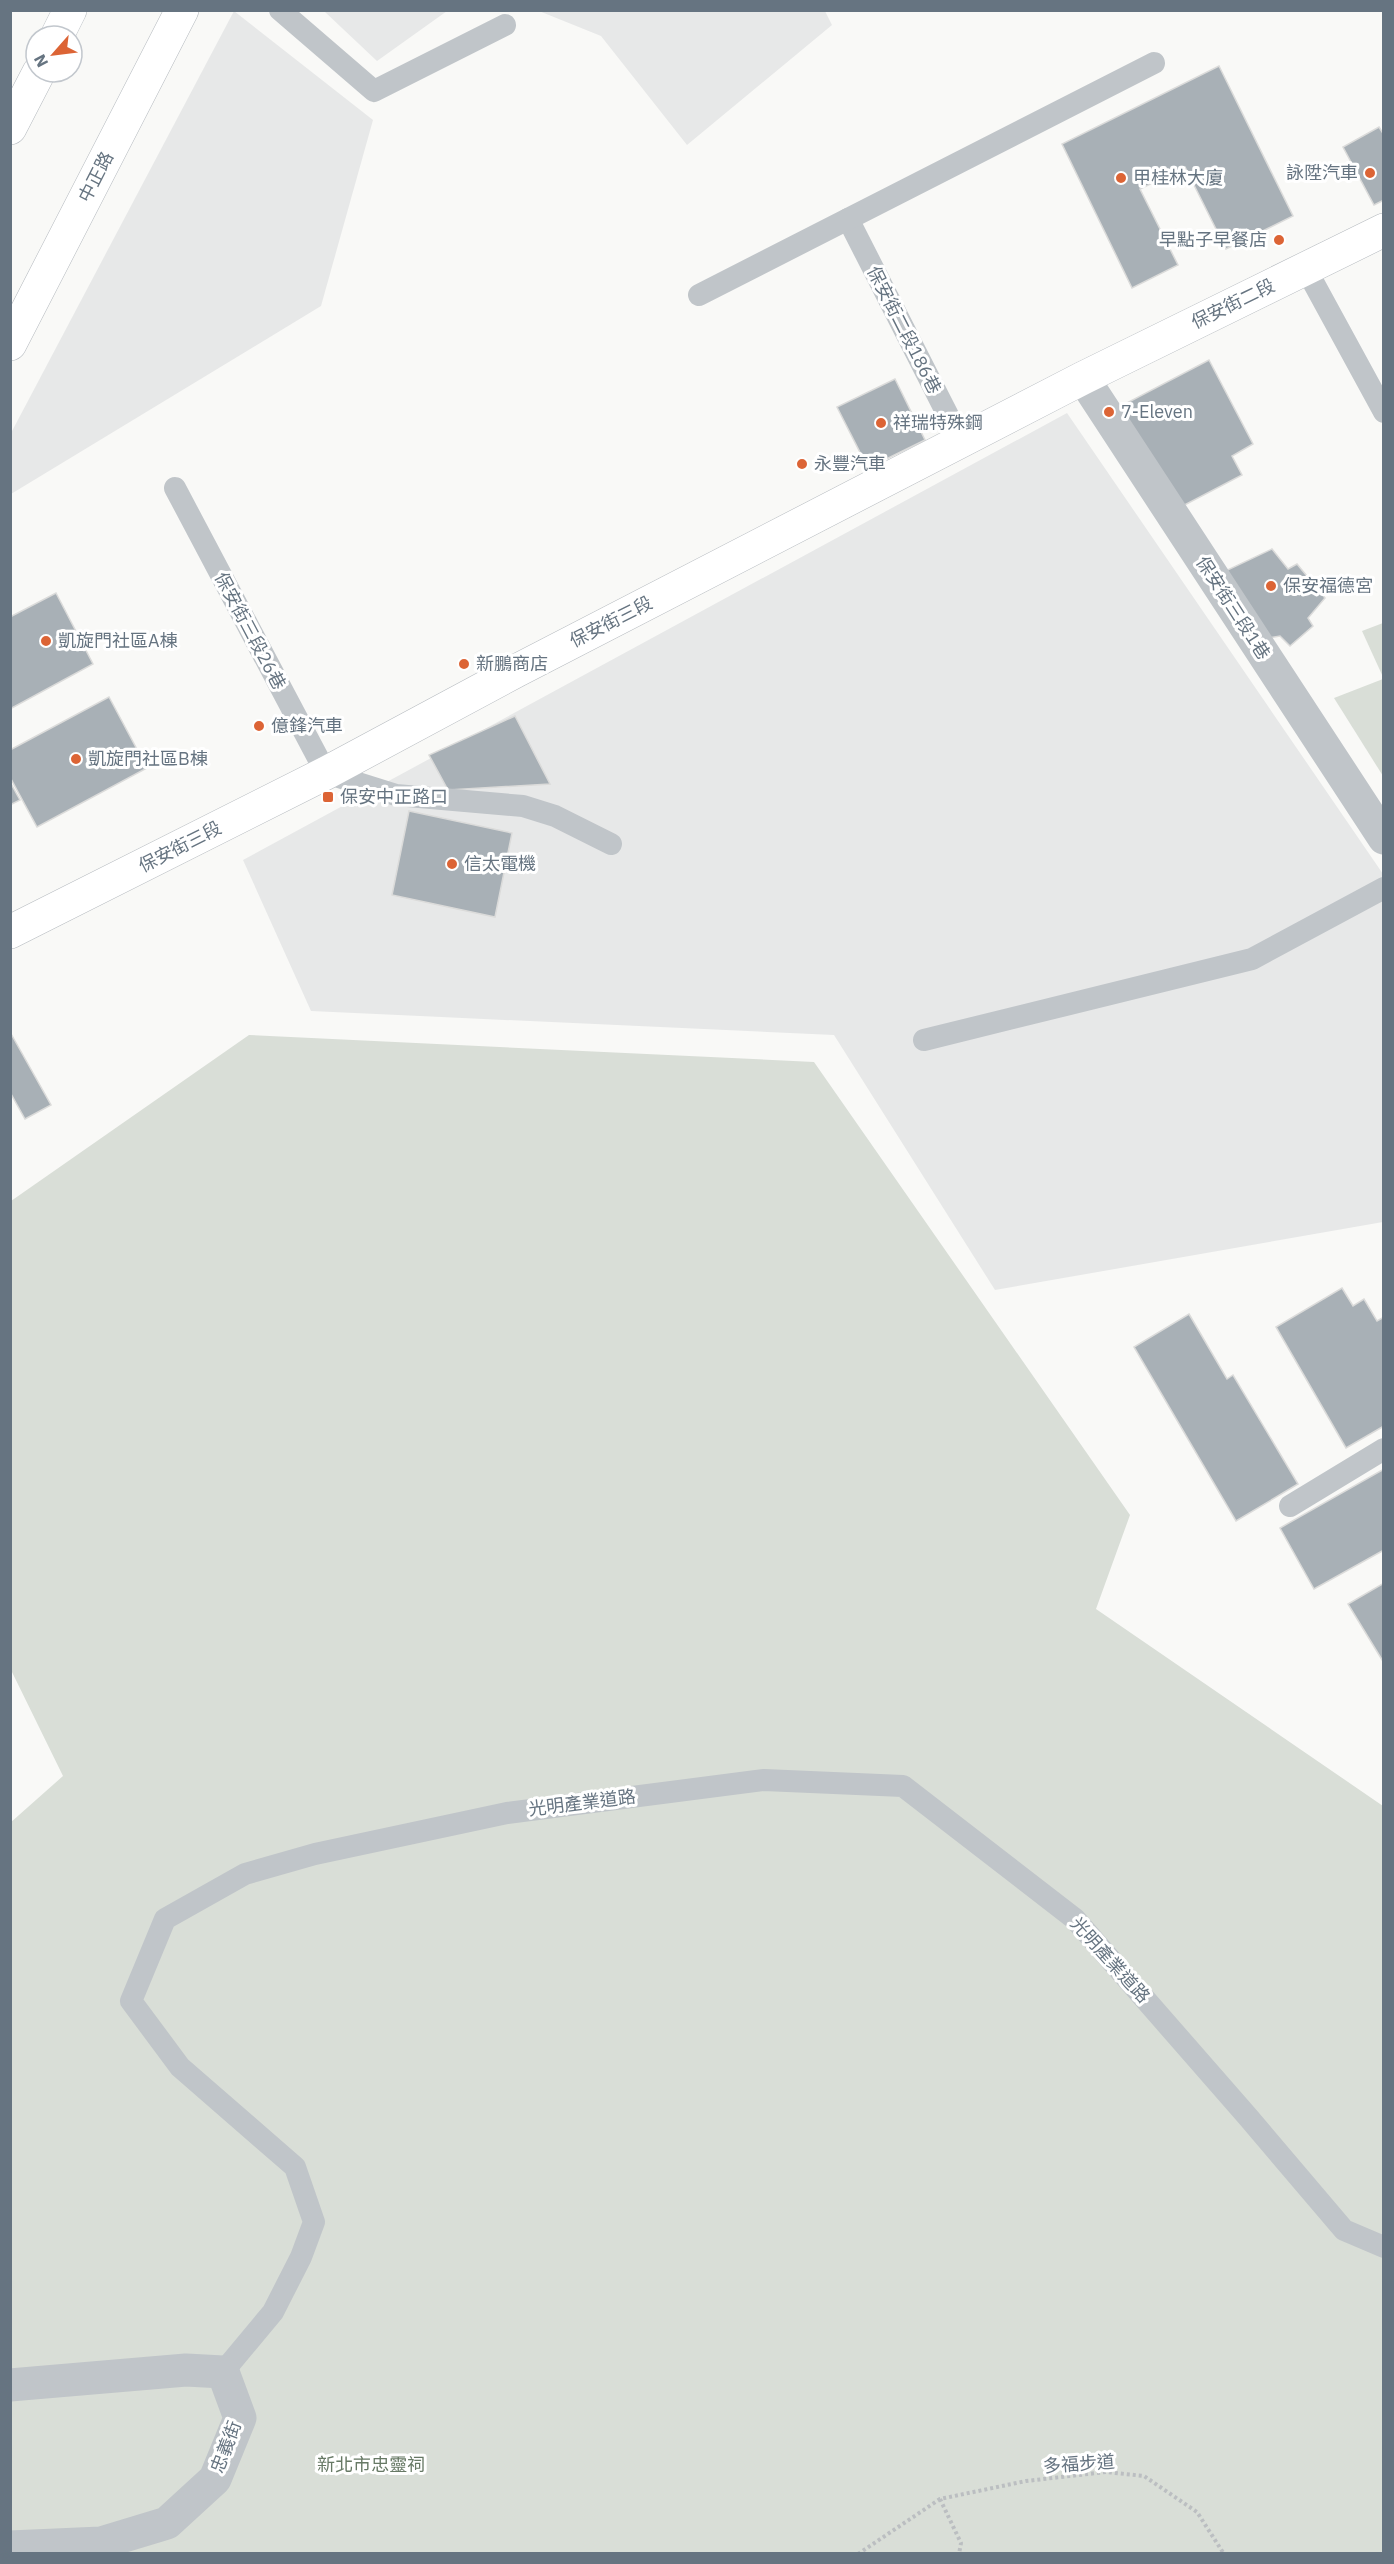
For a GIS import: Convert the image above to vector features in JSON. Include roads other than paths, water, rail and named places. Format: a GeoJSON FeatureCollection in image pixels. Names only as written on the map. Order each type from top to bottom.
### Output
{"type":"FeatureCollection","features":[{"type":"Feature","properties":{"kind":"street"},"geometry":{"type":"LineString","coordinates":[[63,24],[69,10]]}},
{"type":"Feature","properties":{"kind":"street","name":"中正路"},"geometry":{"type":"LineString","coordinates":[[10,344],[182,10]]}},
{"type":"Feature","properties":{"kind":"street"},"geometry":{"type":"LineString","coordinates":[[10,128],[33,84]]}},
{"type":"Feature","properties":{"kind":"street","name":"保安街二段"},"geometry":{"type":"LineString","coordinates":[[1083,378],[1383,230]]}},
{"type":"Feature","properties":{"kind":"street","name":"保安街三段"},"geometry":{"type":"LineString","coordinates":[[10,932],[326,773],[516,671],[1083,378]]}},
{"type":"Feature","properties":{"kind":"street","name":"保安街三段1巷"},"geometry":{"type":"LineString","coordinates":[[1083,378],[1383,838]]}},
{"type":"Feature","properties":{"kind":"street"},"geometry":{"type":"LineString","coordinates":[[10,2385],[186,2370],[223,2372]]}},
{"type":"Feature","properties":{"kind":"street","name":"忠義街"},"geometry":{"type":"LineString","coordinates":[[10,2547],[101,2543],[167,2523],[215,2478],[240,2418],[223,2372]]}},
{"type":"Feature","properties":{"kind":"lane"},"geometry":{"type":"LineString","coordinates":[[280,10],[374,91],[505,25]]}},
{"type":"Feature","properties":{"kind":"lane"},"geometry":{"type":"LineString","coordinates":[[699,295],[1154,63]]}},
{"type":"Feature","properties":{"kind":"lane","name":"保安街二段186巷"},"geometry":{"type":"LineString","coordinates":[[848,219],[960,441]]}},
{"type":"Feature","properties":{"kind":"lane"},"geometry":{"type":"LineString","coordinates":[[1306,269],[1383,412]]}},
{"type":"Feature","properties":{"kind":"lane","name":"保安街三段26巷"},"geometry":{"type":"LineString","coordinates":[[175,488],[326,773]]}},
{"type":"Feature","properties":{"kind":"lane"},"geometry":{"type":"LineString","coordinates":[[326,773],[396,795],[523,806],[555,816],[611,844]]}},
{"type":"Feature","properties":{"kind":"lane"},"geometry":{"type":"LineString","coordinates":[[924,1040],[1252,959],[1383,888]]}},
{"type":"Feature","properties":{"kind":"lane"},"geometry":{"type":"LineString","coordinates":[[1290,1506],[1383,1449]]}},
{"type":"Feature","properties":{"kind":"lane","name":"光明產業道路"},"geometry":{"type":"LineString","coordinates":[[223,2372],[273,2313],[301,2257],[314,2222],[295,2167],[180,2067],[131,2001],[165,1919],[245,1874],[315,1854],[507,1813],[764,1780],[903,1786],[1075,1919],[1248,2116],[1344,2230],[1383,2247]]}},
{"type":"Feature","properties":{"kind":"place","name":"詠陞汽車"},"geometry":{"type":"Point","coordinates":[1370,173]}},
{"type":"Feature","properties":{"kind":"place","name":"甲桂林大廈"},"geometry":{"type":"Point","coordinates":[1121,178]}},
{"type":"Feature","properties":{"kind":"place","name":"早點子早餐店"},"geometry":{"type":"Point","coordinates":[1279,240]}},
{"type":"Feature","properties":{"kind":"place","name":"7-Eleven"},"geometry":{"type":"Point","coordinates":[1109,412]}},
{"type":"Feature","properties":{"kind":"place","name":"祥瑞特殊鋼"},"geometry":{"type":"Point","coordinates":[881,423]}},
{"type":"Feature","properties":{"kind":"place","name":"永豐汽車"},"geometry":{"type":"Point","coordinates":[802,464]}},
{"type":"Feature","properties":{"kind":"place","name":"保安福德宮"},"geometry":{"type":"Point","coordinates":[1271,586]}},
{"type":"Feature","properties":{"kind":"place","name":"凱旋門社區A棟"},"geometry":{"type":"Point","coordinates":[46,641]}},
{"type":"Feature","properties":{"kind":"place","name":"新鵬商店"},"geometry":{"type":"Point","coordinates":[464,664]}},
{"type":"Feature","properties":{"kind":"place","name":"億鋒汽車"},"geometry":{"type":"Point","coordinates":[259,726]}},
{"type":"Feature","properties":{"kind":"place","name":"凱旋門社區B棟"},"geometry":{"type":"Point","coordinates":[76,759]}},
{"type":"Feature","properties":{"kind":"place","name":"保安中正路口"},"geometry":{"type":"Point","coordinates":[328,797]}},
{"type":"Feature","properties":{"kind":"place","name":"信太電機"},"geometry":{"type":"Point","coordinates":[452,864]}},
{"type":"Feature","properties":{"kind":"park label","name":"新北市忠靈祠"},"geometry":{"type":"Point","coordinates":[371,2465]}}]}
